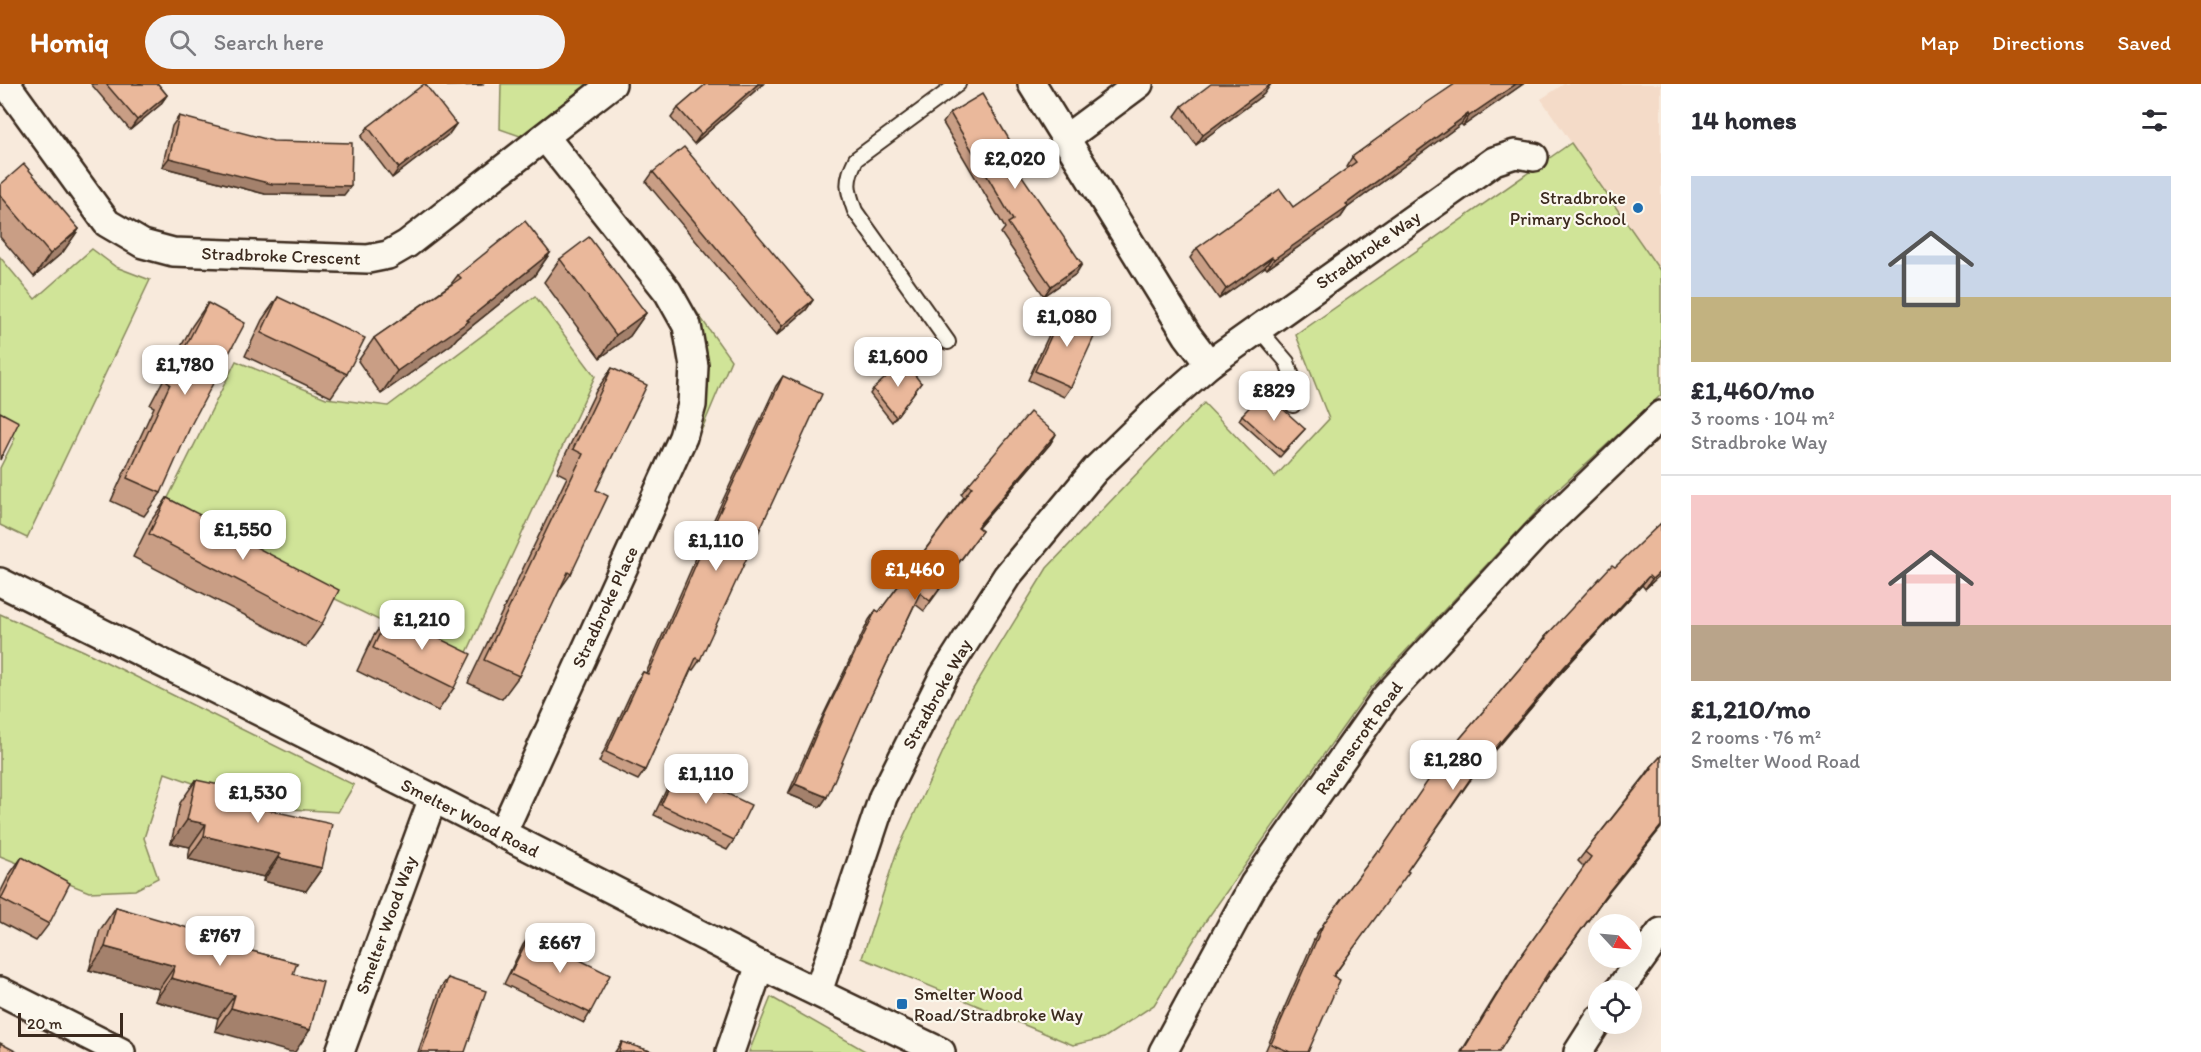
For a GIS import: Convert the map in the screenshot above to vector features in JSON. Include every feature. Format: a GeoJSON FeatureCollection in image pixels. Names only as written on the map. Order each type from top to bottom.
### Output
{"type":"FeatureCollection","features":[{"type":"Feature","properties":{"kind":"street","name":"Stradbroke Crescent"},"geometry":{"type":"LineString","coordinates":[[6,84],[107,223],[143,244],[173,252],[368,259],[388,255],[407,243],[612,84]]}},
{"type":"Feature","properties":{"kind":"street"},"geometry":{"type":"LineString","coordinates":[[1032,84],[1187,335],[1209,364]]}},
{"type":"Feature","properties":{"kind":"street"},"geometry":{"type":"LineString","coordinates":[[1065,139],[1139,84]]}},
{"type":"Feature","properties":{"kind":"street","name":"Stradbroke Place"},"geometry":{"type":"LineString","coordinates":[[502,834],[683,437],[693,405],[694,366],[687,326],[668,292],[545,136]]}},
{"type":"Feature","properties":{"kind":"street","name":"Stradbroke Way"},"geometry":{"type":"LineString","coordinates":[[818,992],[883,798],[944,675],[1007,576],[1095,470],[1162,405],[1209,364],[1258,328],[1494,161],[1515,154],[1534,157]]}},
{"type":"Feature","properties":{"kind":"street","name":"Ravenscroft Road"},"geometry":{"type":"LineString","coordinates":[[1163,1052],[1254,884],[1385,698],[1534,536],[1661,415]]}},
{"type":"Feature","properties":{"kind":"street","name":"Smelter Wood Road"},"geometry":{"type":"LineString","coordinates":[[0,582],[434,798],[760,965],[941,1052]]}},
{"type":"Feature","properties":{"kind":"street","name":"Smelter Wood Way"},"geometry":{"type":"LineString","coordinates":[[340,1052],[434,798]]}},
{"type":"Feature","properties":{"kind":"street"},"geometry":{"type":"LineString","coordinates":[[1626,980],[1661,932]]}},
{"type":"Feature","properties":{"kind":"street"},"geometry":{"type":"LineString","coordinates":[[730,1052],[760,965]]}},
{"type":"Feature","properties":{"kind":"street"},"geometry":{"type":"LineString","coordinates":[[0,991],[121,1052]]}},
{"type":"Feature","properties":{"kind":"street"},"geometry":{"type":"LineString","coordinates":[[1578,1052],[1589,1034]]}},
{"type":"Feature","properties":{"kind":"lane"},"geometry":{"type":"LineString","coordinates":[[948,342],[855,211],[848,190],[849,174],[856,159],[958,84]]}},
{"type":"Feature","properties":{"kind":"lane"},"geometry":{"type":"LineString","coordinates":[[1258,328],[1287,362],[1295,385],[1293,405]]}},
{"type":"Feature","properties":{"kind":"shaded area","name":"Stradbroke Primary School"},"geometry":{"type":"Polygon","coordinates":[[[1564,84],[1661,84],[1661,272],[1541,99],[1564,84]]]}},
{"type":"Feature","properties":{"kind":"green space"},"geometry":{"type":"Polygon","coordinates":[[[501,84],[588,84],[520,136],[500,129],[501,84]]]}},
{"type":"Feature","properties":{"kind":"green space"},"geometry":{"type":"Polygon","coordinates":[[[1571,143],[1661,272],[1661,395],[1552,495],[1370,689],[1205,922],[1154,1005],[1104,1038],[1073,1045],[862,958],[896,854],[968,697],[1047,568],[1204,403],[1275,477],[1329,419],[1296,335],[1571,143]]]}},
{"type":"Feature","properties":{"kind":"green space"},"geometry":{"type":"Polygon","coordinates":[[[92,249],[116,267],[150,280],[27,538],[0,525],[0,468],[15,438],[0,430],[0,257],[35,299],[92,249]]]}},
{"type":"Feature","properties":{"kind":"green space"},"geometry":{"type":"Polygon","coordinates":[[[535,296],[595,376],[463,661],[160,514],[236,361],[326,398],[388,406],[535,296]]]}},
{"type":"Feature","properties":{"kind":"green space"},"geometry":{"type":"Polygon","coordinates":[[[691,304],[731,360],[702,429],[696,428],[684,308],[691,304]]]}},
{"type":"Feature","properties":{"kind":"green space"},"geometry":{"type":"Polygon","coordinates":[[[0,614],[84,651],[354,785],[338,812],[260,807],[165,773],[144,838],[158,878],[135,890],[89,892],[0,856],[0,614]]]}},
{"type":"Feature","properties":{"kind":"green space"},"geometry":{"type":"Polygon","coordinates":[[[771,997],[867,1052],[749,1052],[771,997]]]}},
{"type":"Feature","properties":{"kind":"building"},"geometry":{"type":"Polygon","coordinates":[[[106,84],[158,84],[167,95],[137,120],[106,84]]]}},
{"type":"Feature","properties":{"kind":"building"},"geometry":{"type":"Polygon","coordinates":[[[424,84],[456,124],[399,168],[368,127],[424,84]]]}},
{"type":"Feature","properties":{"kind":"building"},"geometry":{"type":"Polygon","coordinates":[[[706,84],[758,84],[701,134],[678,108],[706,84]]]}},
{"type":"Feature","properties":{"kind":"building"},"geometry":{"type":"Polygon","coordinates":[[[1211,84],[1271,84],[1203,135],[1182,106],[1211,84]]]}},
{"type":"Feature","properties":{"kind":"building"},"geometry":{"type":"Polygon","coordinates":[[[1455,84],[1516,84],[1469,116],[1468,114],[1346,204],[1348,207],[1274,259],[1272,257],[1226,289],[1197,248],[1280,189],[1293,207],[1356,162],[1352,157],[1455,84]]]}},
{"type":"Feature","properties":{"kind":"building"},"geometry":{"type":"Polygon","coordinates":[[[982,94],[1025,166],[1018,170],[1082,264],[1051,286],[1008,223],[1013,220],[950,113],[982,94]]]}},
{"type":"Feature","properties":{"kind":"building"},"geometry":{"type":"Polygon","coordinates":[[[179,116],[273,141],[352,143],[351,186],[272,184],[169,158],[179,116]]]}},
{"type":"Feature","properties":{"kind":"building"},"geometry":{"type":"Polygon","coordinates":[[[684,147],[813,300],[782,326],[653,172],[684,147]]]}},
{"type":"Feature","properties":{"kind":"building"},"geometry":{"type":"Polygon","coordinates":[[[24,164],[79,229],[50,254],[0,195],[0,185],[24,164]]]}},
{"type":"Feature","properties":{"kind":"building"},"geometry":{"type":"Polygon","coordinates":[[[525,221],[550,253],[467,320],[469,321],[397,371],[374,338],[461,278],[458,275],[525,221]]]}},
{"type":"Feature","properties":{"kind":"building"},"geometry":{"type":"Polygon","coordinates":[[[589,237],[646,313],[616,335],[560,259],[589,237]]]}},
{"type":"Feature","properties":{"kind":"building"},"geometry":{"type":"Polygon","coordinates":[[[278,297],[365,338],[347,374],[261,333],[278,297]]]}},
{"type":"Feature","properties":{"kind":"building"},"geometry":{"type":"Polygon","coordinates":[[[208,303],[245,323],[192,423],[161,493],[127,478],[170,384],[167,382],[208,303]]]}},
{"type":"Feature","properties":{"kind":"building"},"geometry":{"type":"Polygon","coordinates":[[[1063,310],[1099,326],[1071,387],[1035,371],[1063,310]]]}},
{"type":"Feature","properties":{"kind":"building"},"geometry":{"type":"Polygon","coordinates":[[[904,361],[921,383],[896,417],[873,389],[904,361]]]}},
{"type":"Feature","properties":{"kind":"building"},"geometry":{"type":"Polygon","coordinates":[[[612,368],[647,385],[596,490],[608,496],[571,574],[568,572],[519,676],[484,660],[583,454],[573,449],[612,368]]]}},
{"type":"Feature","properties":{"kind":"building"},"geometry":{"type":"Polygon","coordinates":[[[783,376],[822,394],[700,660],[696,658],[645,770],[606,752],[643,672],[648,674],[703,548],[783,376]]]}},
{"type":"Feature","properties":{"kind":"building"},"geometry":{"type":"Polygon","coordinates":[[[1264,392],[1305,429],[1283,452],[1242,415],[1264,392]]]}},
{"type":"Feature","properties":{"kind":"building"},"geometry":{"type":"Polygon","coordinates":[[[0,412],[19,422],[0,460],[0,412]]]}},
{"type":"Feature","properties":{"kind":"building"},"geometry":{"type":"Polygon","coordinates":[[[1030,412],[1056,434],[977,527],[982,531],[930,601],[920,593],[865,709],[827,797],[795,784],[824,716],[876,610],[879,612],[972,487],[968,485],[1030,412]]]}},
{"type":"Feature","properties":{"kind":"building"},"geometry":{"type":"Polygon","coordinates":[[[167,498],[339,590],[322,624],[149,534],[167,498]]]}},
{"type":"Feature","properties":{"kind":"building"},"geometry":{"type":"Polygon","coordinates":[[[1661,523],[1661,571],[1652,579],[1649,576],[1564,667],[1475,772],[1407,871],[1409,872],[1333,976],[1340,980],[1308,1052],[1290,1052],[1271,1044],[1324,923],[1378,850],[1380,851],[1451,747],[1545,637],[1612,565],[1615,567],[1661,523]]]}},
{"type":"Feature","properties":{"kind":"building"},"geometry":{"type":"Polygon","coordinates":[[[389,614],[471,654],[454,688],[373,648],[389,614]]]}},
{"type":"Feature","properties":{"kind":"building"},"geometry":{"type":"Polygon","coordinates":[[[1661,756],[1661,826],[1593,914],[1588,914],[1588,920],[1551,972],[1549,971],[1499,1052],[1462,1052],[1519,959],[1591,857],[1585,852],[1661,756]]]}},
{"type":"Feature","properties":{"kind":"building"},"geometry":{"type":"Polygon","coordinates":[[[678,770],[751,805],[734,840],[661,805],[678,770]]]}},
{"type":"Feature","properties":{"kind":"building"},"geometry":{"type":"Polygon","coordinates":[[[196,780],[266,795],[263,809],[332,824],[322,868],[279,858],[280,854],[204,836],[206,824],[187,820],[196,780]]]}},
{"type":"Feature","properties":{"kind":"building"},"geometry":{"type":"Polygon","coordinates":[[[22,857],[70,883],[49,924],[1,899],[22,857]]]}},
{"type":"Feature","properties":{"kind":"building"},"geometry":{"type":"Polygon","coordinates":[[[116,907],[226,939],[225,944],[297,963],[293,974],[323,982],[310,1030],[231,1008],[235,995],[171,978],[175,966],[105,947],[116,907]]]}},
{"type":"Feature","properties":{"kind":"building"},"geometry":{"type":"Polygon","coordinates":[[[530,935],[610,975],[590,1013],[510,974],[530,935]]]}},
{"type":"Feature","properties":{"kind":"building"},"geometry":{"type":"Polygon","coordinates":[[[448,978],[486,991],[465,1052],[421,1052],[448,978]]]}},
{"type":"Feature","properties":{"kind":"building"},"geometry":{"type":"Polygon","coordinates":[[[622,1042],[653,1052],[619,1052],[622,1042]]]}},
{"type":"Feature","properties":{"kind":"building"},"geometry":{"type":"Polygon","coordinates":[[[0,1043],[17,1052],[0,1052],[0,1043]]]}},
{"type":"Feature","properties":{"kind":"place","name":"Stradbroke Primary School"},"geometry":{"type":"Point","coordinates":[1638,208]}},
{"type":"Feature","properties":{"kind":"place","name":"Smelter Wood Road/Stradbroke Way"},"geometry":{"type":"Point","coordinates":[902,1004]}}]}
